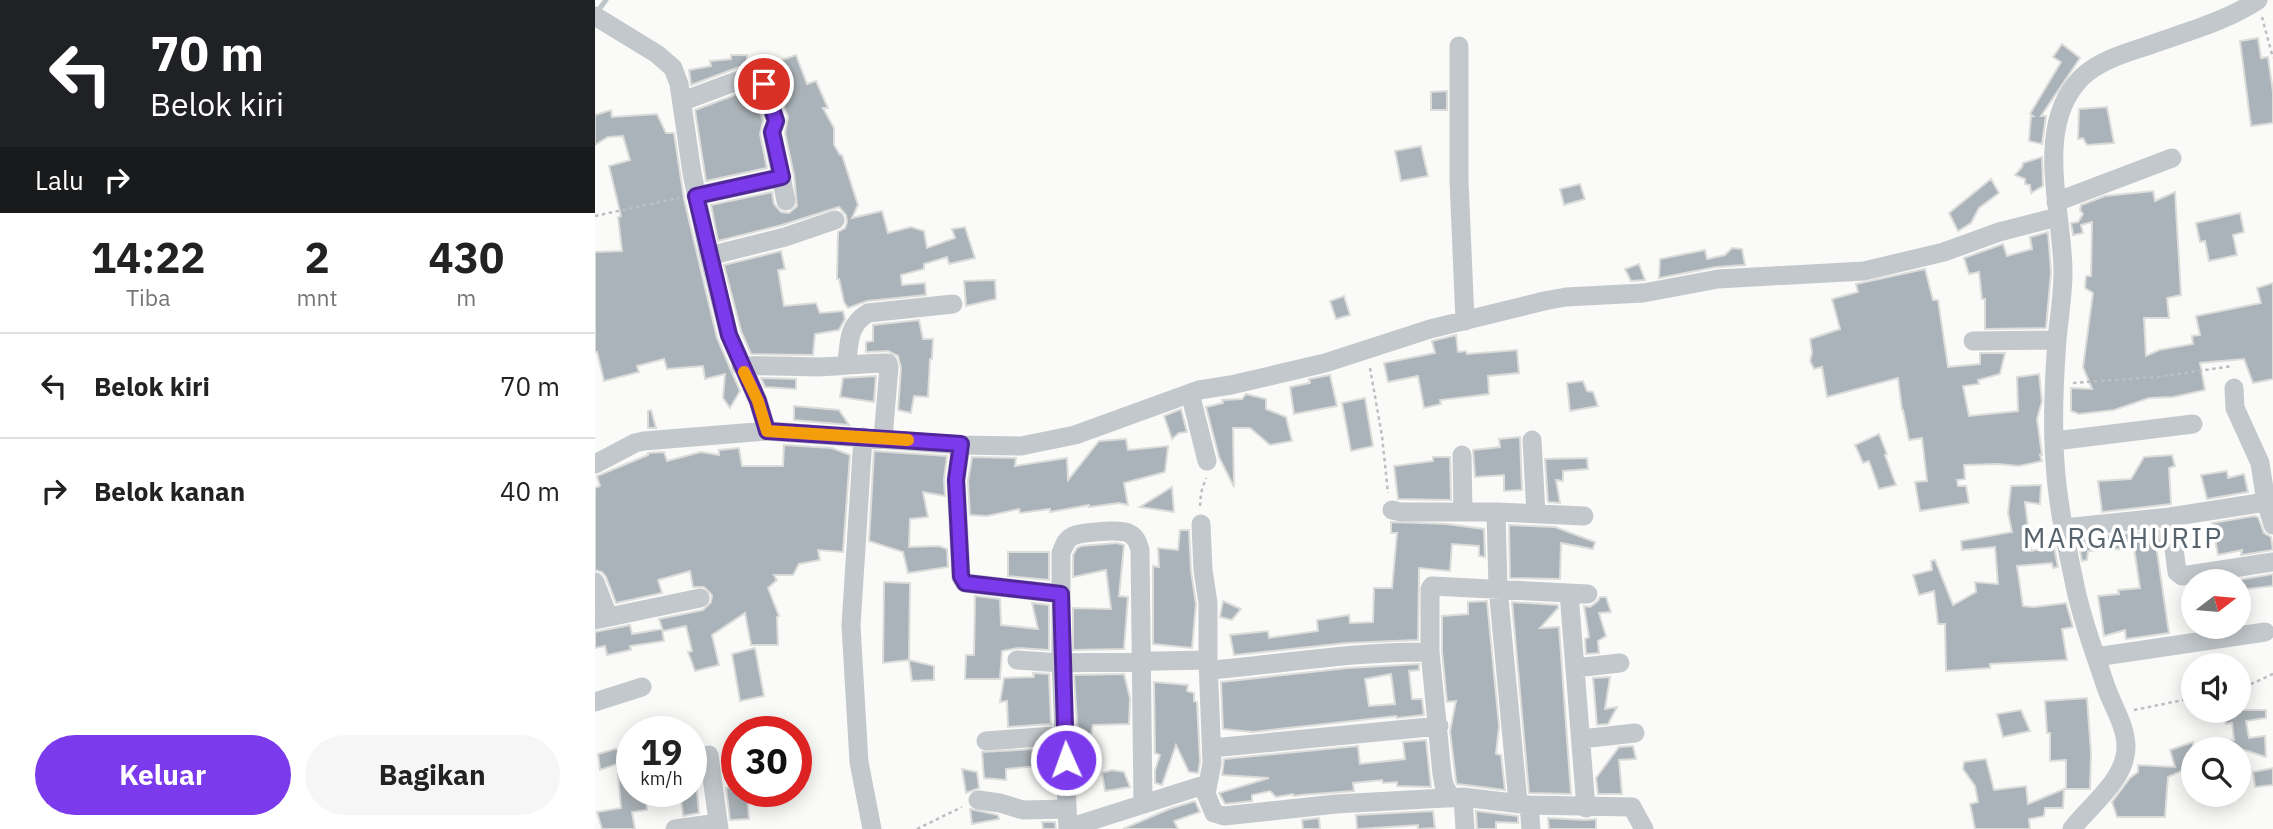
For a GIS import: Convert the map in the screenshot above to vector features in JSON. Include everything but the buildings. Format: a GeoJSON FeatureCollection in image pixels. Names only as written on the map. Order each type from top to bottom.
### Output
{"type":"FeatureCollection","features":[{"type":"Feature","properties":{"kind":"street"},"geometry":{"type":"LineString","coordinates":[[2072,829],[2121,769],[2126,745],[2082,615],[2064,528],[2055,463],[2057,340],[2063,272],[2054,158],[2058,117],[2081,78],[2102,64],[2225,19],[2242,12],[2258,0]]}},
{"type":"Feature","properties":{"kind":"street"},"geometry":{"type":"LineString","coordinates":[[600,20],[639,41],[673,68],[680,84],[696,195],[709,256],[729,335],[758,401],[767,431]]}},
{"type":"Feature","properties":{"kind":"street"},"geometry":{"type":"LineString","coordinates":[[1459,46],[1459,180],[1465,321]]}},
{"type":"Feature","properties":{"kind":"street"},"geometry":{"type":"LineString","coordinates":[[683,101],[753,75],[760,77],[776,121],[772,132],[786,201]]}},
{"type":"Feature","properties":{"kind":"street"},"geometry":{"type":"LineString","coordinates":[[595,464],[644,441],[767,431],[1021,446],[1064,439],[1190,393],[1325,363],[1430,329],[1566,297],[1643,293],[1718,279],[1864,271],[1944,252],[2057,210],[2172,158]]}},
{"type":"Feature","properties":{"kind":"street"},"geometry":{"type":"LineString","coordinates":[[696,195],[782,177]]}},
{"type":"Feature","properties":{"kind":"street"},"geometry":{"type":"LineString","coordinates":[[709,256],[785,237],[835,220]]}},
{"type":"Feature","properties":{"kind":"street"},"geometry":{"type":"LineString","coordinates":[[846,364],[850,331],[859,319],[868,313],[953,304]]}},
{"type":"Feature","properties":{"kind":"street"},"geometry":{"type":"LineString","coordinates":[[1973,341],[2057,340]]}},
{"type":"Feature","properties":{"kind":"street"},"geometry":{"type":"LineString","coordinates":[[741,366],[889,365],[873,437],[851,626],[859,762],[872,829]]}},
{"type":"Feature","properties":{"kind":"street"},"geometry":{"type":"LineString","coordinates":[[2234,388],[2235,408],[2260,463],[2266,502],[2273,525]]}},
{"type":"Feature","properties":{"kind":"street"},"geometry":{"type":"LineString","coordinates":[[1190,393],[1207,461]]}},
{"type":"Feature","properties":{"kind":"street"},"geometry":{"type":"LineString","coordinates":[[2055,441],[2193,424]]}},
{"type":"Feature","properties":{"kind":"street"},"geometry":{"type":"LineString","coordinates":[[1532,440],[1536,514]]}},
{"type":"Feature","properties":{"kind":"street"},"geometry":{"type":"LineString","coordinates":[[961,444],[956,480],[961,576],[965,583],[1061,594]]}},
{"type":"Feature","properties":{"kind":"street"},"geometry":{"type":"LineString","coordinates":[[1462,456],[1463,512]]}},
{"type":"Feature","properties":{"kind":"street"},"geometry":{"type":"LineString","coordinates":[[2064,528],[2170,517],[2266,502]]}},
{"type":"Feature","properties":{"kind":"street"},"geometry":{"type":"LineString","coordinates":[[1392,510],[1584,516]]}},
{"type":"Feature","properties":{"kind":"street"},"geometry":{"type":"LineString","coordinates":[[1496,512],[1498,589],[1524,804],[1531,829]]}},
{"type":"Feature","properties":{"kind":"street"},"geometry":{"type":"LineString","coordinates":[[2170,517],[2177,572],[2182,576],[2273,562]]}},
{"type":"Feature","properties":{"kind":"street"},"geometry":{"type":"LineString","coordinates":[[1201,524],[1208,603],[1212,747],[1206,793],[1214,813],[1224,816],[1336,804],[1457,797],[1586,808],[1632,807],[1644,829]]}},
{"type":"Feature","properties":{"kind":"street"},"geometry":{"type":"LineString","coordinates":[[1067,822],[1061,553],[1066,541],[1073,536],[1124,531],[1131,533],[1140,550],[1143,804]]}},
{"type":"Feature","properties":{"kind":"street"},"geometry":{"type":"LineString","coordinates":[[595,582],[601,618],[700,598]]}},
{"type":"Feature","properties":{"kind":"street"},"geometry":{"type":"LineString","coordinates":[[1465,829],[1457,797],[1444,785],[1442,774],[1430,652],[1432,586],[1579,594],[1575,668],[1586,808]]}},
{"type":"Feature","properties":{"kind":"street"},"geometry":{"type":"LineString","coordinates":[[2096,657],[2265,632]]}},
{"type":"Feature","properties":{"kind":"street"},"geometry":{"type":"LineString","coordinates":[[1017,660],[1062,663],[1142,661],[1209,665],[1279,664],[1369,652],[1430,652]]}},
{"type":"Feature","properties":{"kind":"street"},"geometry":{"type":"LineString","coordinates":[[1575,668],[1620,663]]}},
{"type":"Feature","properties":{"kind":"street"},"geometry":{"type":"LineString","coordinates":[[595,702],[642,687]]}},
{"type":"Feature","properties":{"kind":"street"},"geometry":{"type":"LineString","coordinates":[[1212,747],[1439,726]]}},
{"type":"Feature","properties":{"kind":"street"},"geometry":{"type":"LineString","coordinates":[[1581,739],[1635,733]]}},
{"type":"Feature","properties":{"kind":"street"},"geometry":{"type":"LineString","coordinates":[[986,741],[1066,735]]}},
{"type":"Feature","properties":{"kind":"street"},"geometry":{"type":"LineString","coordinates":[[675,829],[718,826],[709,755]]}},
{"type":"Feature","properties":{"kind":"street"},"geometry":{"type":"LineString","coordinates":[[978,800],[1000,803],[1067,822],[1207,785]]}},
{"type":"Feature","properties":{"kind":"path"},"geometry":{"type":"LineString","coordinates":[[2258,0],[2273,58]]}},
{"type":"Feature","properties":{"kind":"path"},"geometry":{"type":"LineString","coordinates":[[595,216],[696,195]]}},
{"type":"Feature","properties":{"kind":"path"},"geometry":{"type":"LineString","coordinates":[[1367,350],[1392,510]]}},
{"type":"Feature","properties":{"kind":"path"},"geometry":{"type":"LineString","coordinates":[[2056,384],[2156,377],[2233,366]]}},
{"type":"Feature","properties":{"kind":"path"},"geometry":{"type":"LineString","coordinates":[[1201,524],[1201,493],[1207,476],[1207,461]]}},
{"type":"Feature","properties":{"kind":"path"},"geometry":{"type":"LineString","coordinates":[[2251,684],[2273,674]]}},
{"type":"Feature","properties":{"kind":"path"},"geometry":{"type":"LineString","coordinates":[[2117,713],[2181,700]]}},
{"type":"Feature","properties":{"kind":"path"},"geometry":{"type":"LineString","coordinates":[[917,829],[978,800]]}},
{"type":"Feature","properties":{"kind":"waterway"},"geometry":{"type":"LineString","coordinates":[[597,12],[606,0]]}},
{"type":"Feature","properties":{"kind":"slow traffic"},"geometry":{"type":"LineString","coordinates":[[744,372],[758,401],[767,431],[908,440]]}},
{"type":"Feature","properties":{"kind":"district","name":"MARGAHURIP"},"geometry":{"type":"Point","coordinates":[2123,537]}},
{"type":"Feature","properties":{"kind":"route"},"geometry":{"type":"LineString","coordinates":[[764,84],[776,121],[772,132],[782,177],[696,196],[729,335],[758,401],[767,431],[961,444],[956,480],[961,576],[965,583],[1061,594],[1066,760]]}}]}
